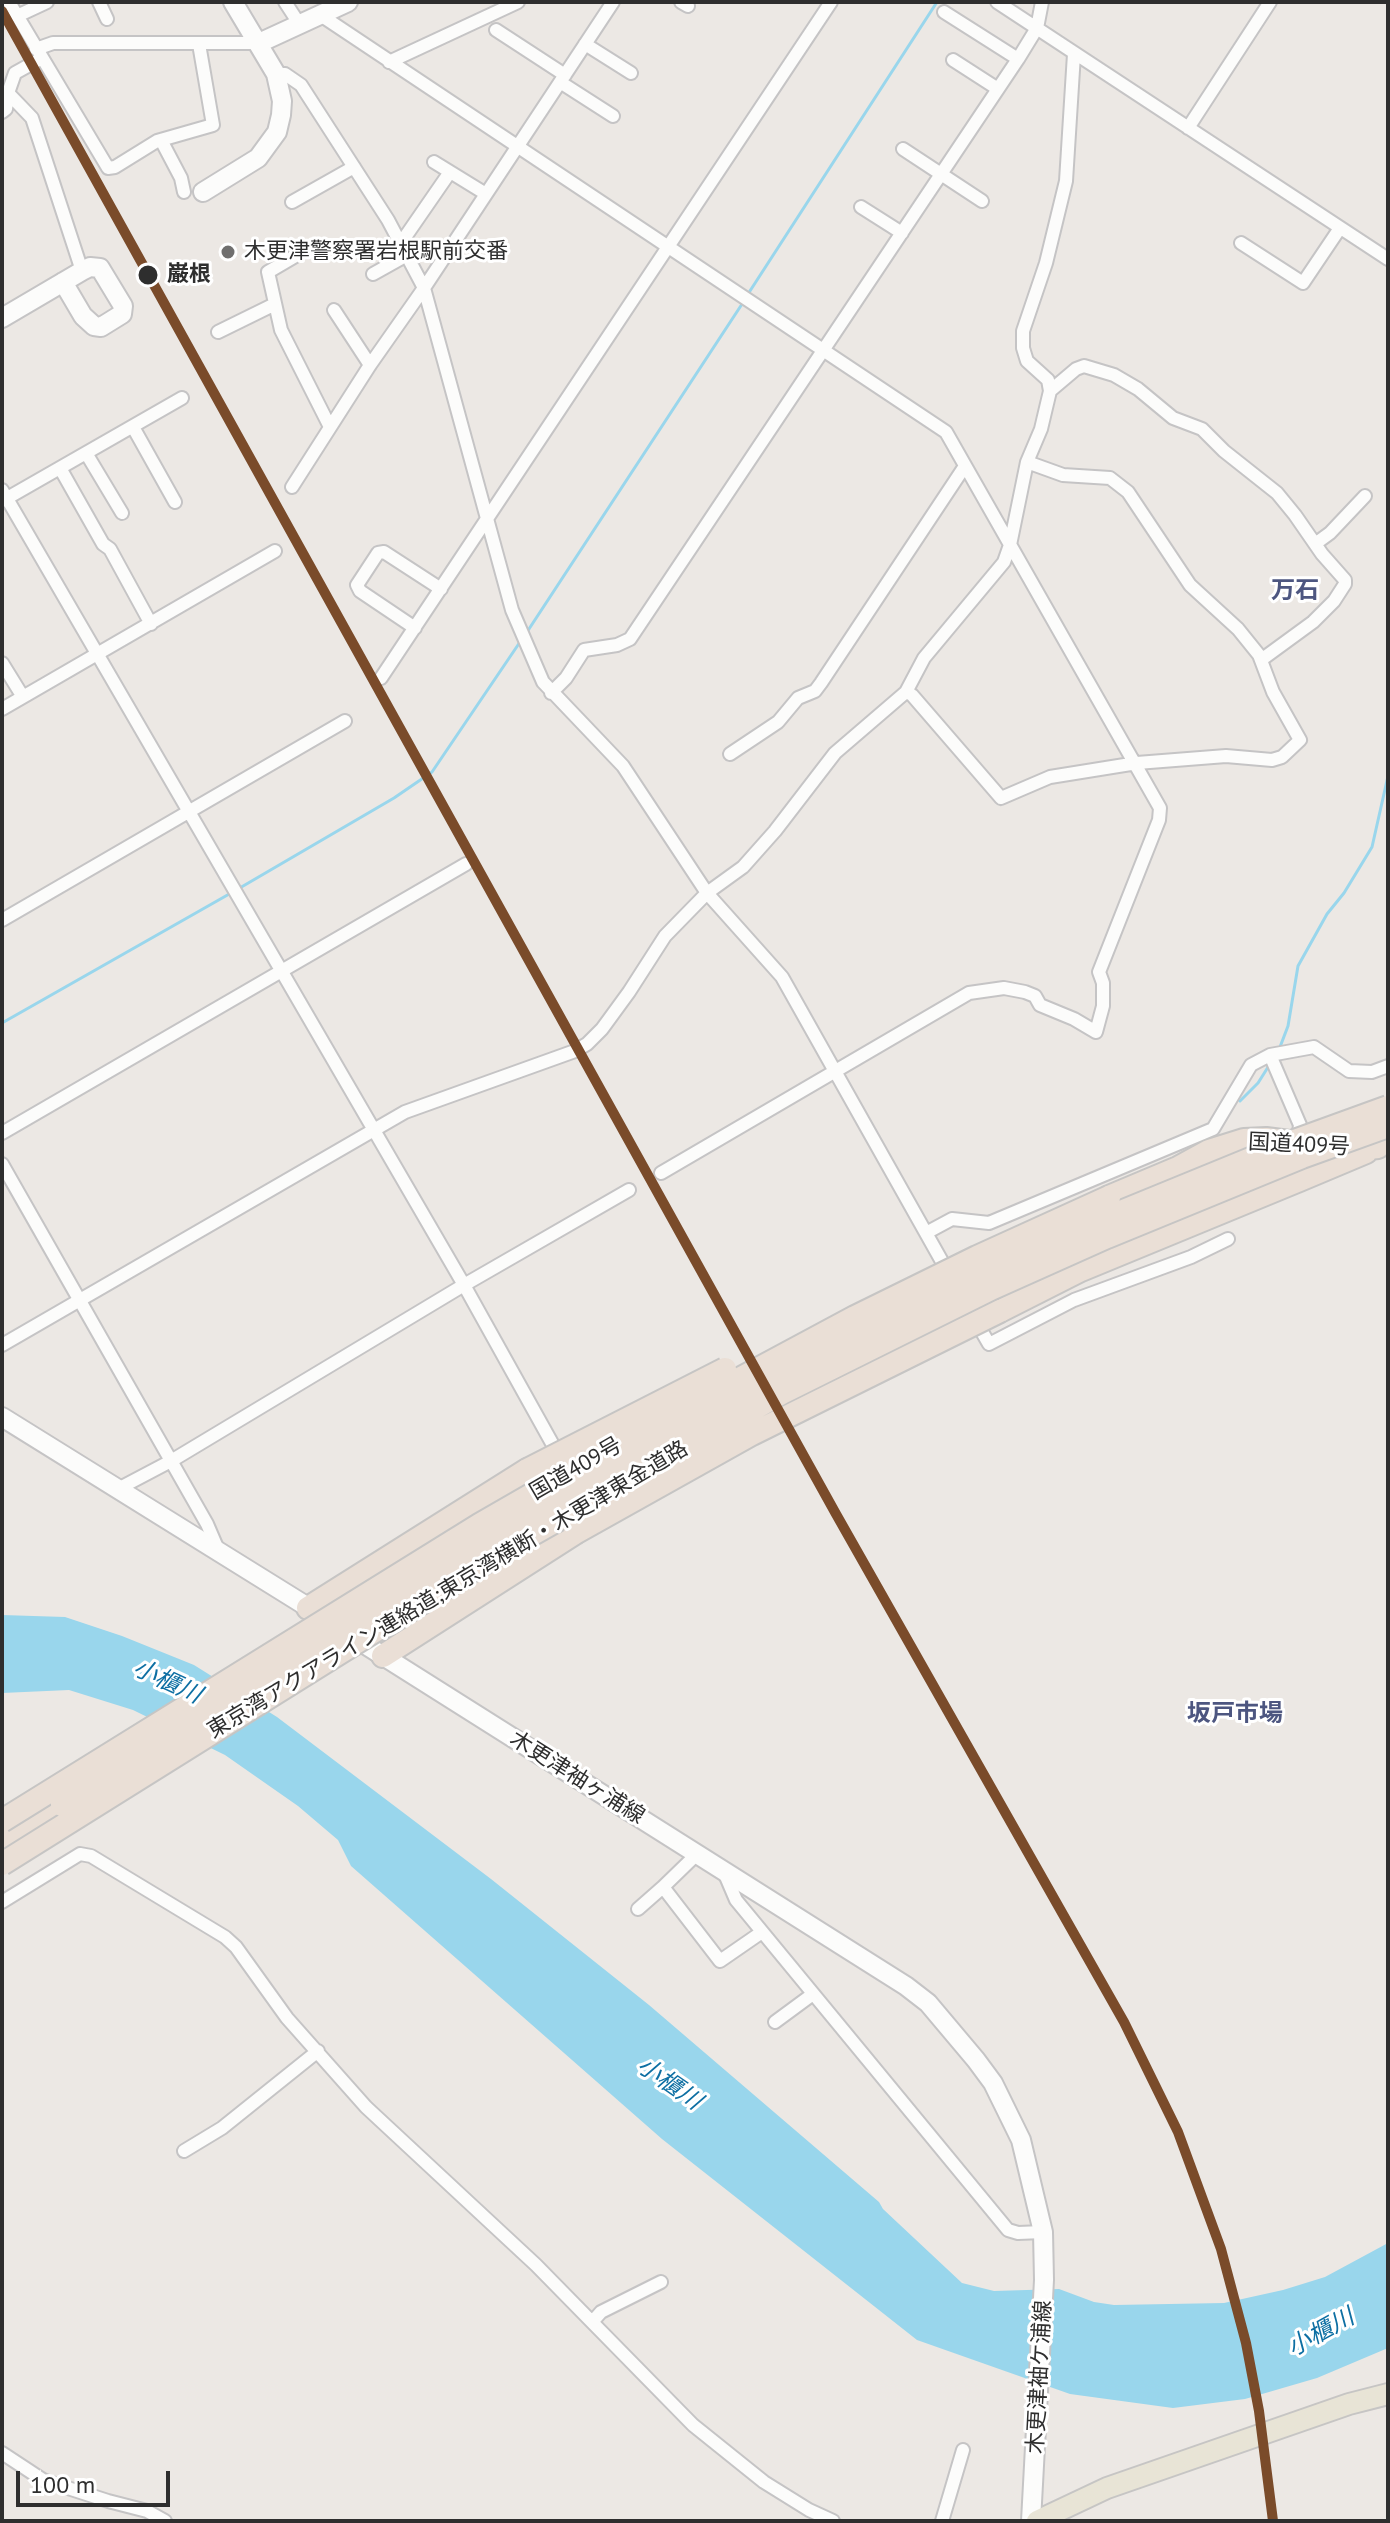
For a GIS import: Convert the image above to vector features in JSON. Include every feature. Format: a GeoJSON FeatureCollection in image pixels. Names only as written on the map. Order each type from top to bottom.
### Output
{"type":"FeatureCollection","features":[{"type":"Feature","properties":{"kind":"highway","name":"東京湾アクアライン連絡道;東京湾横断・木更津東金道路"},"geometry":{"type":"LineString","coordinates":[[2,1843],[491,1537],[772,1378],[943,1293],[1104,1219],[1297,1140],[1388,1107]]}},
{"type":"Feature","properties":{"kind":"highway","name":"東京湾アクアライン連絡道;東京湾横断・木更津東金道路"},"geometry":{"type":"LineString","coordinates":[[2,1864],[501,1552],[782,1393],[993,1288],[1107,1237],[1302,1157],[1388,1126]]}},
{"type":"Feature","properties":{"kind":"highway","name":"国道409号"},"geometry":{"type":"LineString","coordinates":[[2,1821],[426,1558],[611,1449],[762,1365],[977,1257],[1178,1168],[1209,1151],[1244,1140],[1266,1139],[1351,1150],[1383,1146]]}},
{"type":"Feature","properties":{"kind":"highway","name":"国道409号"},"geometry":{"type":"LineString","coordinates":[[1178,1168],[1213,1160],[1283,1183],[1297,1181],[1383,1146]]}},
{"type":"Feature","properties":{"kind":"highway"},"geometry":{"type":"LineString","coordinates":[[383,1656],[575,1533],[752,1434],[1081,1270],[1297,1181]]}},
{"type":"Feature","properties":{"kind":"highway"},"geometry":{"type":"LineString","coordinates":[[308,1608],[527,1470],[887,1288],[977,1257]]}},
{"type":"Feature","properties":{"kind":"main road"},"geometry":{"type":"LineString","coordinates":[[194,192],[258,158],[272,140],[279,123],[282,101],[276,74],[233,2]]}},
{"type":"Feature","properties":{"kind":"main road"},"geometry":{"type":"LineString","coordinates":[[259,43],[348,2]]}},
{"type":"Feature","properties":{"kind":"main road"},"geometry":{"type":"LineString","coordinates":[[2,318],[63,282],[90,267],[100,268],[123,306],[122,314],[101,327],[94,326],[83,316],[63,282]]}},
{"type":"Feature","properties":{"kind":"main road","name":"木更津袖ヶ浦線"},"geometry":{"type":"LineString","coordinates":[[2,1417],[906,1986],[928,2003],[976,2060],[1006,2105],[1021,2140],[1043,2232]]}},
{"type":"Feature","properties":{"kind":"main road","name":"木更津袖ケ浦線"},"geometry":{"type":"LineString","coordinates":[[1034,2521],[1044,2280],[1043,2232]]}},
{"type":"Feature","properties":{"kind":"main road"},"geometry":{"type":"LineString","coordinates":[[1034,2521],[1107,2488],[1349,2404],[1388,2394]]}},
{"type":"Feature","properties":{"kind":"street"},"geometry":{"type":"LineString","coordinates":[[9,2],[108,168],[161,140],[213,125],[199,44]]}},
{"type":"Feature","properties":{"kind":"street"},"geometry":{"type":"LineString","coordinates":[[17,16],[47,2]]}},
{"type":"Feature","properties":{"kind":"street"},"geometry":{"type":"LineString","coordinates":[[99,2],[107,19]]}},
{"type":"Feature","properties":{"kind":"street"},"geometry":{"type":"LineString","coordinates":[[285,2],[300,25]]}},
{"type":"Feature","properties":{"kind":"street"},"geometry":{"type":"LineString","coordinates":[[389,62],[518,2]]}},
{"type":"Feature","properties":{"kind":"street"},"geometry":{"type":"LineString","coordinates":[[292,487],[613,2]]}},
{"type":"Feature","properties":{"kind":"street"},"geometry":{"type":"LineString","coordinates":[[381,678],[831,2]]}},
{"type":"Feature","properties":{"kind":"street"},"geometry":{"type":"LineString","coordinates":[[997,2],[1388,259]]}},
{"type":"Feature","properties":{"kind":"street"},"geometry":{"type":"LineString","coordinates":[[551,693],[566,678],[584,650],[617,645],[630,639],[1018,59],[1037,28],[1042,2]]}},
{"type":"Feature","properties":{"kind":"street"},"geometry":{"type":"LineString","coordinates":[[1188,128],[1266,3]]}},
{"type":"Feature","properties":{"kind":"street"},"geometry":{"type":"LineString","coordinates":[[944,12],[1018,59]]}},
{"type":"Feature","properties":{"kind":"street"},"geometry":{"type":"LineString","coordinates":[[322,16],[946,432],[1158,800],[1159,820],[1099,972],[1103,983],[1103,1006],[1096,1032],[1040,1005],[1035,996],[1025,992],[1004,988],[969,993],[661,1173]]}},
{"type":"Feature","properties":{"kind":"street"},"geometry":{"type":"LineString","coordinates":[[496,30],[613,116]]}},
{"type":"Feature","properties":{"kind":"street"},"geometry":{"type":"LineString","coordinates":[[2,112],[6,109],[15,73],[53,43],[259,43]]}},
{"type":"Feature","properties":{"kind":"street"},"geometry":{"type":"LineString","coordinates":[[585,44],[631,73]]}},
{"type":"Feature","properties":{"kind":"street"},"geometry":{"type":"LineString","coordinates":[[2,1345],[405,1112],[587,1044],[629,992],[665,936],[707,893],[743,867],[835,753],[906,692],[924,658],[1004,562],[1027,462],[1041,429],[1050,391],[1048,380],[1027,361],[1023,331],[1050,249],[1066,181],[1074,54]]}},
{"type":"Feature","properties":{"kind":"street"},"geometry":{"type":"LineString","coordinates":[[953,60],[998,89]]}},
{"type":"Feature","properties":{"kind":"street"},"geometry":{"type":"LineString","coordinates":[[276,74],[285,74],[301,85],[404,249],[424,288],[512,610],[543,682],[623,766],[707,893],[782,977],[989,1344],[1074,1300],[1191,1257],[1228,1239]]}},
{"type":"Feature","properties":{"kind":"street"},"geometry":{"type":"LineString","coordinates":[[8,93],[32,118],[82,271]]}},
{"type":"Feature","properties":{"kind":"street"},"geometry":{"type":"LineString","coordinates":[[161,140],[181,178],[194,192]]}},
{"type":"Feature","properties":{"kind":"street"},"geometry":{"type":"LineString","coordinates":[[903,149],[982,201]]}},
{"type":"Feature","properties":{"kind":"street"},"geometry":{"type":"LineString","coordinates":[[434,162],[486,194]]}},
{"type":"Feature","properties":{"kind":"street"},"geometry":{"type":"LineString","coordinates":[[292,202],[354,167]]}},
{"type":"Feature","properties":{"kind":"street"},"geometry":{"type":"LineString","coordinates":[[373,274],[404,249],[450,172]]}},
{"type":"Feature","properties":{"kind":"street"},"geometry":{"type":"LineString","coordinates":[[861,207],[902,233]]}},
{"type":"Feature","properties":{"kind":"street"},"geometry":{"type":"LineString","coordinates":[[1241,243],[1303,283],[1340,228]]}},
{"type":"Feature","properties":{"kind":"street"},"geometry":{"type":"LineString","coordinates":[[297,255],[268,272],[281,330],[330,427]]}},
{"type":"Feature","properties":{"kind":"street"},"geometry":{"type":"LineString","coordinates":[[218,332],[275,304]]}},
{"type":"Feature","properties":{"kind":"street"},"geometry":{"type":"LineString","coordinates":[[334,310],[370,365]]}},
{"type":"Feature","properties":{"kind":"street"},"geometry":{"type":"LineString","coordinates":[[1050,391],[1084,366],[1114,375],[1138,389],[1173,418],[1202,429],[1224,451],[1277,493],[1295,515],[1345,580],[1342,592],[1313,622],[1261,660]]}},
{"type":"Feature","properties":{"kind":"street"},"geometry":{"type":"LineString","coordinates":[[182,398],[4,497],[464,1285],[553,1445]]}},
{"type":"Feature","properties":{"kind":"street"},"geometry":{"type":"LineString","coordinates":[[133,427],[175,502]]}},
{"type":"Feature","properties":{"kind":"street"},"geometry":{"type":"LineString","coordinates":[[86,453],[122,513]]}},
{"type":"Feature","properties":{"kind":"street"},"geometry":{"type":"LineString","coordinates":[[906,692],[912,695],[1001,798],[1050,777],[1137,763],[1226,756],[1272,760],[1300,740],[1273,692],[1261,660],[1238,629],[1190,585],[1134,501],[1116,482],[1110,478],[1063,475],[1027,462]]}},
{"type":"Feature","properties":{"kind":"street"},"geometry":{"type":"LineString","coordinates":[[730,754],[778,722],[798,698],[815,691],[965,466]]}},
{"type":"Feature","properties":{"kind":"street"},"geometry":{"type":"LineString","coordinates":[[60,468],[151,624]]}},
{"type":"Feature","properties":{"kind":"street"},"geometry":{"type":"LineString","coordinates":[[1315,544],[1330,533],[1365,496]]}},
{"type":"Feature","properties":{"kind":"street"},"geometry":{"type":"LineString","coordinates":[[2,709],[275,551]]}},
{"type":"Feature","properties":{"kind":"street"},"geometry":{"type":"LineString","coordinates":[[415,628],[360,591],[357,585],[378,553],[384,552],[441,589]]}},
{"type":"Feature","properties":{"kind":"street"},"geometry":{"type":"LineString","coordinates":[[2,663],[23,697]]}},
{"type":"Feature","properties":{"kind":"street"},"geometry":{"type":"LineString","coordinates":[[2,920],[345,721]]}},
{"type":"Feature","properties":{"kind":"street"},"geometry":{"type":"LineString","coordinates":[[2,1133],[466,864]]}},
{"type":"Feature","properties":{"kind":"street"},"geometry":{"type":"LineString","coordinates":[[926,1233],[952,1219],[989,1223],[1213,1129],[1251,1065],[1270,1055],[1314,1047],[1349,1071],[1372,1072],[1388,1066]]}},
{"type":"Feature","properties":{"kind":"street"},"geometry":{"type":"LineString","coordinates":[[1270,1055],[1300,1125],[1291,1142]]}},
{"type":"Feature","properties":{"kind":"street"},"geometry":{"type":"LineString","coordinates":[[2,1164],[207,1524],[221,1555]]}},
{"type":"Feature","properties":{"kind":"street"},"geometry":{"type":"LineString","coordinates":[[116,1490],[171,1461],[629,1190]]}},
{"type":"Feature","properties":{"kind":"street"},"geometry":{"type":"LineString","coordinates":[[2,1902],[80,1854],[91,1856],[225,1937],[236,1947],[287,2018],[366,2107],[593,2321],[693,2425],[764,2482],[833,2521]]}},
{"type":"Feature","properties":{"kind":"street"},"geometry":{"type":"LineString","coordinates":[[638,1909],[697,1854]]}},
{"type":"Feature","properties":{"kind":"street"},"geometry":{"type":"LineString","coordinates":[[724,1872],[736,1900],[1008,2230],[1018,2233],[1043,2232]]}},
{"type":"Feature","properties":{"kind":"street"},"geometry":{"type":"LineString","coordinates":[[663,1887],[720,1961],[762,1932]]}},
{"type":"Feature","properties":{"kind":"street"},"geometry":{"type":"LineString","coordinates":[[775,2022],[813,1994]]}},
{"type":"Feature","properties":{"kind":"street"},"geometry":{"type":"LineString","coordinates":[[184,2151],[222,2128],[318,2051]]}},
{"type":"Feature","properties":{"kind":"street"},"geometry":{"type":"LineString","coordinates":[[593,2321],[601,2312],[661,2282]]}},
{"type":"Feature","properties":{"kind":"street"},"geometry":{"type":"LineString","coordinates":[[942,2521],[963,2450]]}},
{"type":"Feature","properties":{"kind":"street"},"geometry":{"type":"LineString","coordinates":[[2,2453],[43,2480],[147,2511],[165,2521]]}},
{"type":"Feature","properties":{"kind":"water","name":"小櫃川"},"geometry":{"type":"Polygon","coordinates":[[[2,1615],[65,1617],[122,1636],[194,1665],[277,1717],[491,1879],[649,2005],[879,2202],[962,2283],[994,2291],[1059,2289],[1094,2302],[1114,2305],[1224,2303],[1325,2277],[1388,2243],[1388,2348],[1317,2378],[1245,2399],[1173,2408],[1070,2394],[917,2340],[662,2139],[351,1866],[338,1840],[298,1806],[225,1755],[133,1710],[69,1690],[2,1693],[2,1615]]]}},
{"type":"Feature","properties":{"kind":"waterway"},"geometry":{"type":"LineString","coordinates":[[748,294],[937,2]]}},
{"type":"Feature","properties":{"kind":"waterway"},"geometry":{"type":"LineString","coordinates":[[527,632],[744,301]]}},
{"type":"Feature","properties":{"kind":"waterway"},"geometry":{"type":"LineString","coordinates":[[238,889],[394,798],[432,772],[520,642]]}},
{"type":"Feature","properties":{"kind":"waterway"},"geometry":{"type":"LineString","coordinates":[[1280,1047],[1288,1026],[1298,966],[1327,914],[1344,893],[1372,847],[1388,776]]}},
{"type":"Feature","properties":{"kind":"waterway"},"geometry":{"type":"LineString","coordinates":[[2,1023],[231,893]]}},
{"type":"Feature","properties":{"kind":"waterway"},"geometry":{"type":"LineString","coordinates":[[1240,1101],[1258,1083],[1270,1064]]}},
{"type":"Feature","properties":{"kind":"transit line"},"geometry":{"type":"LineString","coordinates":[[2,11],[836,1514],[1124,2022],[1178,2132],[1221,2249],[1246,2343],[1259,2411],[1273,2521]]}},
{"type":"Feature","properties":{"kind":"place","name":"木更津警察署岩根駅前交番"},"geometry":{"type":"Point","coordinates":[228,252]}},
{"type":"Feature","properties":{"kind":"place","name":"巌根"},"geometry":{"type":"Point","coordinates":[148,275]}},
{"type":"Feature","properties":{"kind":"district","name":"万石"},"geometry":{"type":"Point","coordinates":[1295,591]}},
{"type":"Feature","properties":{"kind":"district","name":"坂戸市場"},"geometry":{"type":"Point","coordinates":[1235,1714]}}]}
